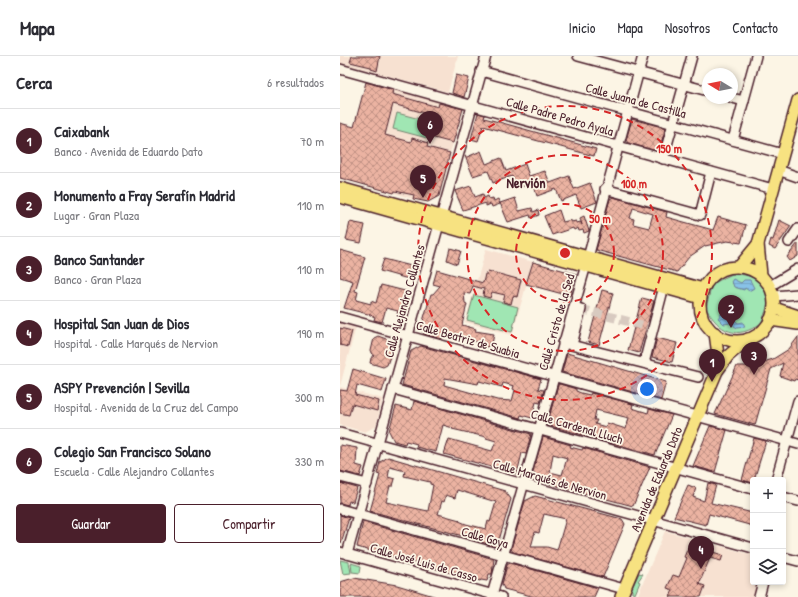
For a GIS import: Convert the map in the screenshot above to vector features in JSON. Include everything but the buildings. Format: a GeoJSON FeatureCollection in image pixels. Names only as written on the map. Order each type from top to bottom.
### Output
{"type":"FeatureCollection","features":[{"type":"Feature","properties":{"kind":"main road"},"geometry":{"type":"LineString","coordinates":[[761,275],[758,244],[797,104]]}},
{"type":"Feature","properties":{"kind":"main road"},"geometry":{"type":"LineString","coordinates":[[340,188],[440,221]]}},
{"type":"Feature","properties":{"kind":"main road"},"geometry":{"type":"LineString","coordinates":[[340,197],[440,221],[702,294]]}},
{"type":"Feature","properties":{"kind":"main road"},"geometry":{"type":"LineString","coordinates":[[739,267],[758,244]]}},
{"type":"Feature","properties":{"kind":"main road"},"geometry":{"type":"LineString","coordinates":[[717,371],[728,356],[748,339],[762,331],[770,320],[774,308],[774,296],[770,286],[761,275],[751,269],[739,267],[724,269],[713,276],[702,294],[702,316],[707,325],[715,333],[727,339],[748,339]]}},
{"type":"Feature","properties":{"kind":"main road"},"geometry":{"type":"LineString","coordinates":[[774,308],[798,316]]}},
{"type":"Feature","properties":{"kind":"main road"},"geometry":{"type":"LineString","coordinates":[[770,320],[798,324]]}},
{"type":"Feature","properties":{"kind":"main road"},"geometry":{"type":"LineString","coordinates":[[715,333],[718,355],[717,371]]}},
{"type":"Feature","properties":{"kind":"main road","name":"Avenida de Eduardo Dato"},"geometry":{"type":"LineString","coordinates":[[622,593],[717,371]]}},
{"type":"Feature","properties":{"kind":"street","name":"Calle Alejandro Collantes"},"geometry":{"type":"LineString","coordinates":[[344,553],[358,514],[378,444],[486,56]]}},
{"type":"Feature","properties":{"kind":"street"},"geometry":{"type":"LineString","coordinates":[[580,56],[702,90]]}},
{"type":"Feature","properties":{"kind":"street","name":"Calle Cristo de la Sed"},"geometry":{"type":"LineString","coordinates":[[497,596],[503,555],[554,376],[567,344],[574,307],[642,56]]}},
{"type":"Feature","properties":{"kind":"street"},"geometry":{"type":"LineString","coordinates":[[663,158],[692,56]]}},
{"type":"Feature","properties":{"kind":"street"},"geometry":{"type":"LineString","coordinates":[[732,140],[756,56]]}},
{"type":"Feature","properties":{"kind":"street","name":"Calle Padre Pedro Ayala"},"geometry":{"type":"LineString","coordinates":[[340,69],[773,189]]}},
{"type":"Feature","properties":{"kind":"street","name":"Calle Juana de Castilla"},"geometry":{"type":"LineString","coordinates":[[481,71],[783,154]]}},
{"type":"Feature","properties":{"kind":"street"},"geometry":{"type":"LineString","coordinates":[[738,100],[744,101]]}},
{"type":"Feature","properties":{"kind":"street"},"geometry":{"type":"LineString","coordinates":[[778,170],[798,177]]}},
{"type":"Feature","properties":{"kind":"street"},"geometry":{"type":"LineString","coordinates":[[605,189],[700,215],[711,172]]}},
{"type":"Feature","properties":{"kind":"street"},"geometry":{"type":"LineString","coordinates":[[788,242],[798,229]]}},
{"type":"Feature","properties":{"kind":"street"},"geometry":{"type":"LineString","coordinates":[[770,286],[798,269]]}},
{"type":"Feature","properties":{"kind":"street"},"geometry":{"type":"LineString","coordinates":[[644,363],[662,294]]}},
{"type":"Feature","properties":{"kind":"street"},"geometry":{"type":"LineString","coordinates":[[774,296],[798,294]]}},
{"type":"Feature","properties":{"kind":"street","name":"Calle Beatriz de Suabia"},"geometry":{"type":"LineString","coordinates":[[340,317],[798,444]]}},
{"type":"Feature","properties":{"kind":"street"},"geometry":{"type":"LineString","coordinates":[[567,344],[698,377]]}},
{"type":"Feature","properties":{"kind":"street","name":"Calle Cardenal Lluch"},"geometry":{"type":"LineString","coordinates":[[393,389],[750,488]]}},
{"type":"Feature","properties":{"kind":"street"},"geometry":{"type":"LineString","coordinates":[[777,477],[798,401]]}},
{"type":"Feature","properties":{"kind":"street","name":"Calle Marqués de Nervion"},"geometry":{"type":"LineString","coordinates":[[340,433],[750,547]]}},
{"type":"Feature","properties":{"kind":"street"},"geometry":{"type":"LineString","coordinates":[[340,477],[366,484]]}},
{"type":"Feature","properties":{"kind":"street"},"geometry":{"type":"LineString","coordinates":[[786,498],[798,501]]}},
{"type":"Feature","properties":{"kind":"street","name":"Calle Goya"},"geometry":{"type":"LineString","coordinates":[[340,509],[503,555],[622,593]]}},
{"type":"Feature","properties":{"kind":"street","name":"Calle José Luis de Casso"},"geometry":{"type":"LineString","coordinates":[[344,553],[497,596]]}},
{"type":"Feature","properties":{"kind":"street"},"geometry":{"type":"LineString","coordinates":[[786,558],[798,561]]}},
{"type":"Feature","properties":{"kind":"street"},"geometry":{"type":"LineString","coordinates":[[759,597],[762,585]]}},
{"type":"Feature","properties":{"kind":"shaded area"},"geometry":{"type":"Polygon","coordinates":[[[340,56],[458,56],[448,92],[340,63],[340,56]]]}},
{"type":"Feature","properties":{"kind":"shaded area"},"geometry":{"type":"Polygon","coordinates":[[[393,89],[439,102],[430,137],[453,143],[450,153],[427,147],[413,199],[394,193],[381,134],[393,89]]]}},
{"type":"Feature","properties":{"kind":"shaded area"},"geometry":{"type":"Polygon","coordinates":[[[486,249],[533,262],[512,335],[465,322],[486,249]]]}},
{"type":"Feature","properties":{"kind":"shaded area"},"geometry":{"type":"Polygon","coordinates":[[[340,323],[356,327],[340,386],[340,323]]]}},
{"type":"Feature","properties":{"kind":"shaded area"},"geometry":{"type":"Polygon","coordinates":[[[340,387],[383,399],[376,426],[365,432],[340,425],[340,387]]]}},
{"type":"Feature","properties":{"kind":"shaded area"},"geometry":{"type":"Polygon","coordinates":[[[665,531],[750,554],[750,585],[759,585],[756,597],[637,597],[665,531]]]}},
{"type":"Feature","properties":{"kind":"green space"},"geometry":{"type":"Polygon","coordinates":[[[397,113],[431,122],[427,138],[393,129],[397,113]]]}},
{"type":"Feature","properties":{"kind":"green space"},"geometry":{"type":"Polygon","coordinates":[[[732,274],[744,275],[756,279],[765,287],[767,293],[768,299],[766,311],[761,323],[744,332],[729,331],[723,328],[711,316],[706,308],[712,284],[732,274]]]}},
{"type":"Feature","properties":{"kind":"green space"},"geometry":{"type":"Polygon","coordinates":[[[474,295],[518,307],[512,332],[467,320],[474,295]]]}},
{"type":"Feature","properties":{"kind":"green space"},"geometry":{"type":"Polygon","coordinates":[[[340,560],[349,562],[351,573],[343,574],[340,560]]]}},
{"type":"Feature","properties":{"kind":"green space"},"geometry":{"type":"Polygon","coordinates":[[[351,563],[361,566],[360,573],[352,572],[351,563]]]}},
{"type":"Feature","properties":{"kind":"green space"},"geometry":{"type":"Polygon","coordinates":[[[639,573],[643,574],[638,581],[640,582],[635,594],[632,593],[632,588],[639,573]]]}},
{"type":"Feature","properties":{"kind":"water"},"geometry":{"type":"Polygon","coordinates":[[[733,279],[741,283],[744,280],[750,280],[754,288],[749,291],[745,288],[744,290],[734,287],[731,282],[733,279]]]}},
{"type":"Feature","properties":{"kind":"water"},"geometry":{"type":"Polygon","coordinates":[[[721,314],[730,316],[738,323],[743,322],[745,327],[737,328],[730,323],[724,324],[718,318],[721,314]]]}},
{"type":"Feature","properties":{"kind":"tunnel"},"geometry":{"type":"LineString","coordinates":[[581,309],[653,328]]}},
{"type":"Feature","properties":{"kind":"place","name":"Colegio San Francisco Solano"},"geometry":{"type":"Point","coordinates":[430,144]}},
{"type":"Feature","properties":{"kind":"place","name":"ASPY Prevención | Sevilla"},"geometry":{"type":"Point","coordinates":[423,198]}},
{"type":"Feature","properties":{"kind":"place","name":"Monumento a Fray Serafín Madrid"},"geometry":{"type":"Point","coordinates":[731,328]}},
{"type":"Feature","properties":{"kind":"place","name":"Banco Santander"},"geometry":{"type":"Point","coordinates":[754,375]}},
{"type":"Feature","properties":{"kind":"place","name":"Caixabank"},"geometry":{"type":"Point","coordinates":[712,382]}},
{"type":"Feature","properties":{"kind":"place","name":"Hospital San Juan de Dios"},"geometry":{"type":"Point","coordinates":[701,569]}},
{"type":"Feature","properties":{"kind":"district","name":"Nervión"},"geometry":{"type":"Point","coordinates":[526,182]}}]}
